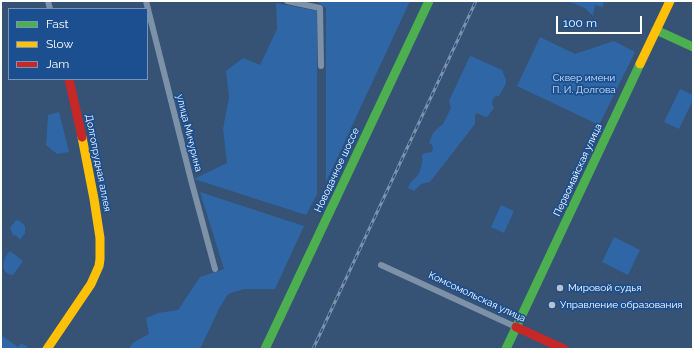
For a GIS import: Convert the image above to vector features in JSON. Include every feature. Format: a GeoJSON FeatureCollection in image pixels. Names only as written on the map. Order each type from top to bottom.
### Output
{"type":"FeatureCollection","features":[{"type":"Feature","properties":{"kind":"street"},"geometry":{"type":"LineString","coordinates":[[288,1],[320,8],[321,66]]}},
{"type":"Feature","properties":{"kind":"street","name":"Новодачное шоссе"},"geometry":{"type":"LineString","coordinates":[[265,349],[428,1]]}},
{"type":"Feature","properties":{"kind":"street","name":"Первомайская улица"},"geometry":{"type":"LineString","coordinates":[[506,349],[670,1]]}},
{"type":"Feature","properties":{"kind":"street","name":"улица Мичурина"},"geometry":{"type":"LineString","coordinates":[[148,9],[215,269]]}},
{"type":"Feature","properties":{"kind":"street"},"geometry":{"type":"LineString","coordinates":[[656,30],[693,47]]}},
{"type":"Feature","properties":{"kind":"street","name":"Долгопрудная аллея"},"geometry":{"type":"LineString","coordinates":[[47,349],[91,284],[99,266],[100,238],[94,199],[69,80]]}},
{"type":"Feature","properties":{"kind":"street","name":"Комсомольская улица"},"geometry":{"type":"LineString","coordinates":[[381,265],[564,349]]}},
{"type":"Feature","properties":{"kind":"green space"},"geometry":{"type":"Polygon","coordinates":[[[316,1],[410,1],[326,182],[326,8],[316,1]]]}},
{"type":"Feature","properties":{"kind":"green space"},"geometry":{"type":"Polygon","coordinates":[[[567,1],[604,1],[603,7],[595,5],[593,16],[585,8],[567,1]]]}},
{"type":"Feature","properties":{"kind":"green space"},"geometry":{"type":"Polygon","coordinates":[[[276,3],[317,11],[317,194],[306,215],[194,179],[227,163],[223,129],[229,97],[226,71],[243,58],[260,65],[277,29],[276,3]]]}},
{"type":"Feature","properties":{"kind":"green space","name":"Сквер имени П. И. Долгова"},"geometry":{"type":"Polygon","coordinates":[[[540,37],[575,54],[614,41],[635,52],[599,125],[517,86],[540,37]]]}},
{"type":"Feature","properties":{"kind":"green space"},"geometry":{"type":"Polygon","coordinates":[[[471,56],[502,70],[506,80],[505,86],[499,96],[496,96],[492,102],[494,108],[488,116],[485,117],[477,113],[475,115],[475,124],[430,182],[421,184],[414,191],[408,188],[411,182],[418,175],[422,164],[422,155],[432,152],[432,145],[429,143],[433,133],[443,124],[451,108],[449,101],[471,56]]]}},
{"type":"Feature","properties":{"kind":"green space"},"geometry":{"type":"Polygon","coordinates":[[[680,89],[693,95],[693,100],[679,129],[664,122],[680,89]]]}},
{"type":"Feature","properties":{"kind":"green space"},"geometry":{"type":"Polygon","coordinates":[[[59,112],[69,152],[57,154],[46,145],[48,115],[59,112]]]}},
{"type":"Feature","properties":{"kind":"green space"},"geometry":{"type":"Polygon","coordinates":[[[200,192],[304,226],[275,289],[244,289],[228,294],[220,307],[200,349],[129,349],[135,342],[149,334],[146,318],[158,313],[178,310],[200,277],[224,269],[200,192]]]}},
{"type":"Feature","properties":{"kind":"green space"},"geometry":{"type":"Polygon","coordinates":[[[501,205],[514,211],[504,233],[491,227],[501,205]]]}},
{"type":"Feature","properties":{"kind":"green space"},"geometry":{"type":"Polygon","coordinates":[[[16,220],[20,221],[25,226],[25,233],[20,240],[17,236],[13,235],[10,228],[16,220]]]}},
{"type":"Feature","properties":{"kind":"green space"},"geometry":{"type":"Polygon","coordinates":[[[614,237],[640,250],[628,275],[602,262],[614,237]]]}},
{"type":"Feature","properties":{"kind":"green space"},"geometry":{"type":"Polygon","coordinates":[[[10,251],[23,261],[13,275],[6,272],[4,269],[5,258],[10,251]]]}},
{"type":"Feature","properties":{"kind":"green space"},"geometry":{"type":"Polygon","coordinates":[[[1,335],[18,347],[21,343],[30,349],[1,349],[1,335]]]}},
{"type":"Feature","properties":{"kind":"railway"},"geometry":{"type":"LineString","coordinates":[[313,349],[476,1]]}},
{"type":"Feature","properties":{"kind":"traffic: fast"},"geometry":{"type":"LineString","coordinates":[[265,349],[429,1]]}},
{"type":"Feature","properties":{"kind":"traffic: fast"},"geometry":{"type":"LineString","coordinates":[[656,30],[693,47]]}},
{"type":"Feature","properties":{"kind":"traffic: fast"},"geometry":{"type":"LineString","coordinates":[[506,349],[640,64]]}},
{"type":"Feature","properties":{"kind":"traffic: slow"},"geometry":{"type":"LineString","coordinates":[[640,64],[670,1]]}},
{"type":"Feature","properties":{"kind":"traffic: slow"},"geometry":{"type":"LineString","coordinates":[[47,349],[91,284],[99,266],[100,238],[82,137]]}},
{"type":"Feature","properties":{"kind":"traffic: jam"},"geometry":{"type":"LineString","coordinates":[[69,80],[82,137]]}},
{"type":"Feature","properties":{"kind":"traffic: jam"},"geometry":{"type":"LineString","coordinates":[[516,327],[564,349]]}},
{"type":"Feature","properties":{"kind":"place","name":"Мировой судья"},"geometry":{"type":"Point","coordinates":[560,288]}},
{"type":"Feature","properties":{"kind":"place","name":"Управление образования"},"geometry":{"type":"Point","coordinates":[552,305]}}]}
